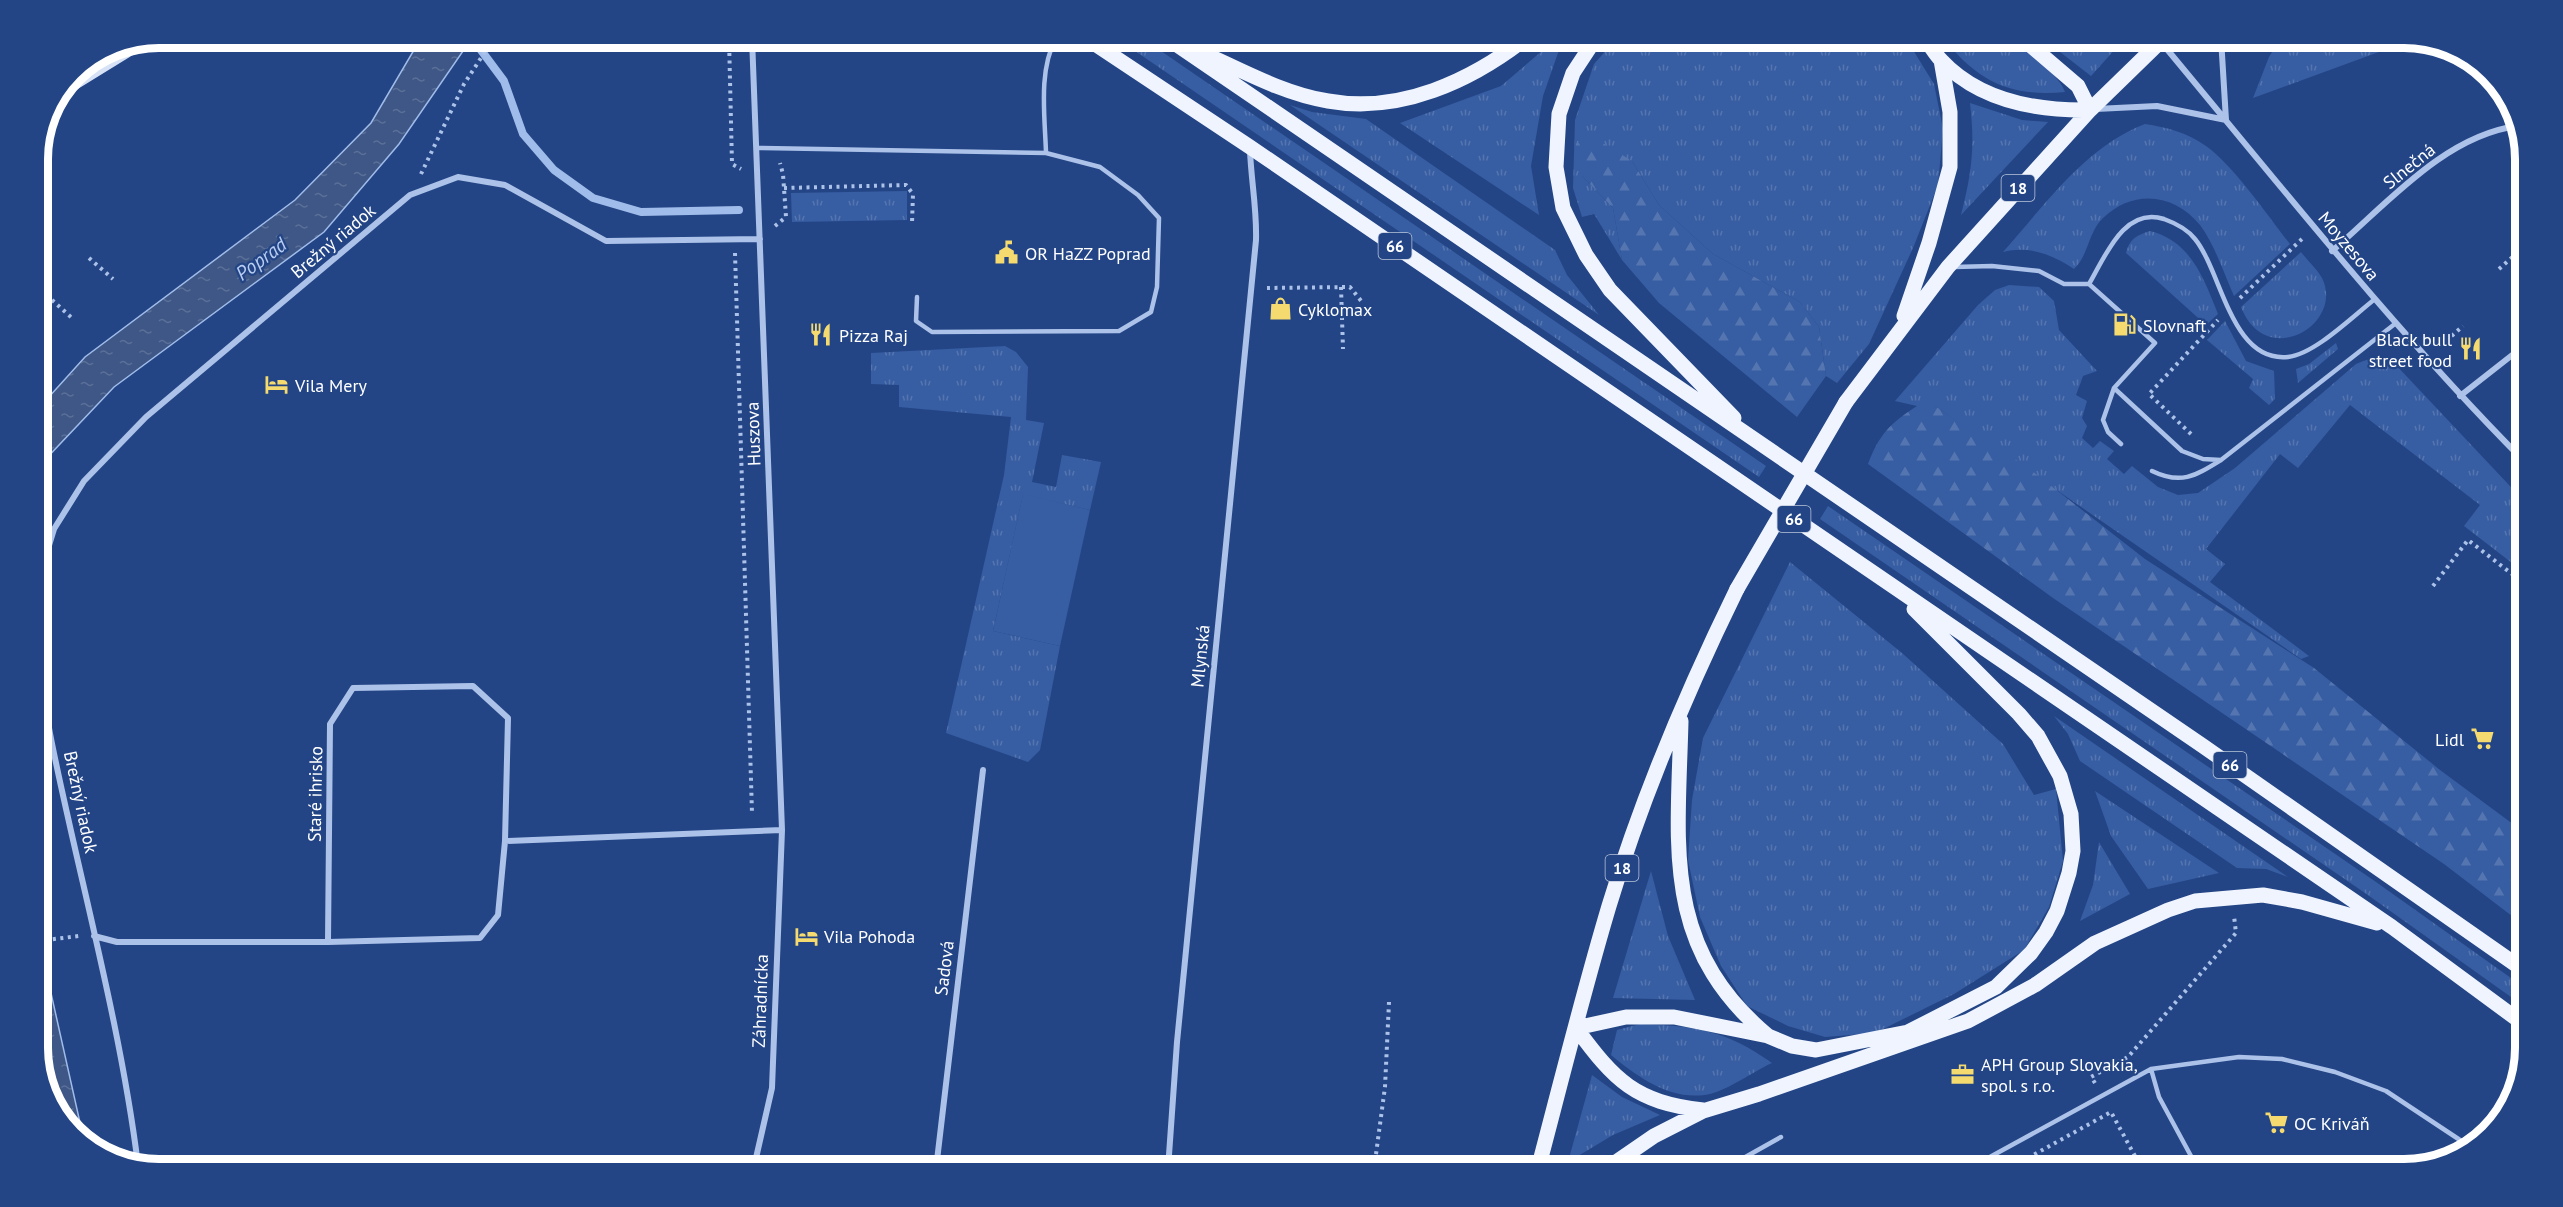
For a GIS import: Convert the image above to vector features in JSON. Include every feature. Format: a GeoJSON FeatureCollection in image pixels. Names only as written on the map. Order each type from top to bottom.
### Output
{"type":"FeatureCollection","features":[{"type":"Feature","properties":{"kind":"main road","name":"66"},"geometry":{"type":"LineString","coordinates":[[1101,48],[1250,147],[2391,927],[2515,1017]]}},
{"type":"Feature","properties":{"kind":"main road","name":"66"},"geometry":{"type":"LineString","coordinates":[[1182,48],[2515,963]]}},
{"type":"Feature","properties":{"kind":"main road"},"geometry":{"type":"LineString","coordinates":[[1191,48],[1287,89],[1328,101],[1375,105],[1411,98],[1471,76],[1512,48]]}},
{"type":"Feature","properties":{"kind":"main road"},"geometry":{"type":"LineString","coordinates":[[1589,48],[1573,73],[1559,114],[1556,167],[1563,208],[1586,255],[1610,290],[1760,443]]}},
{"type":"Feature","properties":{"kind":"main road"},"geometry":{"type":"LineString","coordinates":[[1932,48],[1941,60],[1975,88],[2012,102],[2059,110],[2090,110],[2079,86],[2034,48]]}},
{"type":"Feature","properties":{"kind":"main road","name":"18"},"geometry":{"type":"LineString","coordinates":[[1541,1159],[1622,867],[1681,712],[1737,589],[1846,402],[1900,328],[1948,267],[2090,110],[2152,48]]}},
{"type":"Feature","properties":{"kind":"main road"},"geometry":{"type":"LineString","coordinates":[[1900,328],[1929,243],[1950,167],[1950,112],[1941,60]]}},
{"type":"Feature","properties":{"kind":"main road"},"geometry":{"type":"LineString","coordinates":[[1703,1110],[1678,1108],[1651,1100],[1627,1087],[1605,1066],[1576,1028],[1626,1017],[1656,1015],[1768,1036],[1792,1046],[1816,1050],[1908,1032],[1996,987],[2031,953],[2046,932],[2067,883],[2073,851],[2071,814],[2055,762],[2019,714],[1886,582]]}},
{"type":"Feature","properties":{"kind":"main road"},"geometry":{"type":"LineString","coordinates":[[1681,712],[1678,864],[1686,909],[1703,958],[1723,992],[1743,1015],[1768,1036]]}},
{"type":"Feature","properties":{"kind":"main road"},"geometry":{"type":"LineString","coordinates":[[1622,1159],[1654,1136],[1703,1110],[1759,1094],[1968,1021],[2035,985],[2095,943],[2145,918],[2195,902],[2263,895],[2302,902],[2391,927]]}},
{"type":"Feature","properties":{"kind":"street","name":"Huszova"},"geometry":{"type":"LineString","coordinates":[[752,48],[782,830]]}},
{"type":"Feature","properties":{"kind":"street","name":"Moyzesova"},"geometry":{"type":"LineString","coordinates":[[2168,48],[2332,251],[2460,396],[2515,452]]}},
{"type":"Feature","properties":{"kind":"street"},"geometry":{"type":"LineString","coordinates":[[2090,110],[2157,106],[2226,120],[2222,48]]}},
{"type":"Feature","properties":{"kind":"street"},"geometry":{"type":"LineString","coordinates":[[84,78],[123,54]]}},
{"type":"Feature","properties":{"kind":"street","name":"Slnečná"},"geometry":{"type":"LineString","coordinates":[[2332,251],[2434,160],[2501,128],[2510,127]]}},
{"type":"Feature","properties":{"kind":"street","name":"Mlynská"},"geometry":{"type":"LineString","coordinates":[[1169,1159],[1178,1030],[1251,288],[1256,220],[1250,147]]}},
{"type":"Feature","properties":{"kind":"street","name":"Brežný riadok"},"geometry":{"type":"LineString","coordinates":[[48,548],[54,529],[84,481],[146,417],[410,195],[458,177],[505,185],[606,241],[760,239]]}},
{"type":"Feature","properties":{"kind":"street"},"geometry":{"type":"LineString","coordinates":[[2460,396],[2515,353]]}},
{"type":"Feature","properties":{"kind":"street","name":"Staré ihrisko"},"geometry":{"type":"LineString","coordinates":[[473,686],[508,718],[506,841],[498,915],[480,938],[328,942],[330,724],[353,688],[473,686]]}},
{"type":"Feature","properties":{"kind":"street","name":"Brežný riadok"},"geometry":{"type":"LineString","coordinates":[[48,718],[134,1131],[137,1157]]}},
{"type":"Feature","properties":{"kind":"street","name":"Sadová"},"geometry":{"type":"LineString","coordinates":[[937,1159],[983,770]]}},
{"type":"Feature","properties":{"kind":"street"},"geometry":{"type":"LineString","coordinates":[[506,841],[782,830]]}},
{"type":"Feature","properties":{"kind":"street","name":"Záhradnícka"},"geometry":{"type":"LineString","coordinates":[[756,1158],[772,1088],[782,830]]}},
{"type":"Feature","properties":{"kind":"street"},"geometry":{"type":"LineString","coordinates":[[94,936],[117,942],[328,942]]}},
{"type":"Feature","properties":{"kind":"lane"},"geometry":{"type":"LineString","coordinates":[[1046,153],[1045,84],[1050,48]]}},
{"type":"Feature","properties":{"kind":"lane"},"geometry":{"type":"LineString","coordinates":[[757,148],[1046,153],[1100,167],[1138,195],[1159,218],[1157,287],[1151,312],[1119,331],[932,332],[916,321],[917,297]]}},
{"type":"Feature","properties":{"kind":"lane"},"geometry":{"type":"LineString","coordinates":[[2089,284],[2115,239],[2132,222],[2154,216],[2175,223],[2195,239],[2242,334],[2262,353],[2288,357],[2309,351],[2375,299]]}},
{"type":"Feature","properties":{"kind":"lane"},"geometry":{"type":"LineString","coordinates":[[1948,267],[1992,266],[2039,270],[2064,284],[2089,284],[2154,344],[2114,388],[2103,420],[2108,432],[2121,444]]}},
{"type":"Feature","properties":{"kind":"lane"},"geometry":{"type":"LineString","coordinates":[[2152,471],[2168,479],[2193,477],[2221,460],[2396,323]]}},
{"type":"Feature","properties":{"kind":"lane"},"geometry":{"type":"LineString","coordinates":[[2114,388],[2182,451],[2203,459],[2221,460]]}},
{"type":"Feature","properties":{"kind":"lane"},"geometry":{"type":"LineString","coordinates":[[1988,1159],[2151,1069],[2239,1057],[2282,1059],[2335,1072],[2386,1091],[2463,1142]]}},
{"type":"Feature","properties":{"kind":"lane"},"geometry":{"type":"LineString","coordinates":[[2151,1069],[2159,1097],[2192,1159]]}},
{"type":"Feature","properties":{"kind":"lane"},"geometry":{"type":"LineString","coordinates":[[1743,1159],[1781,1137]]}},
{"type":"Feature","properties":{"kind":"path"},"geometry":{"type":"LineString","coordinates":[[410,195],[464,84],[488,48]]}},
{"type":"Feature","properties":{"kind":"path"},"geometry":{"type":"LineString","coordinates":[[729,48],[732,164],[758,179]]}},
{"type":"Feature","properties":{"kind":"path"},"geometry":{"type":"LineString","coordinates":[[784,188],[906,185],[913,194],[912,223]]}},
{"type":"Feature","properties":{"kind":"path"},"geometry":{"type":"LineString","coordinates":[[2191,434],[2149,394],[2229,308],[2314,228]]}},
{"type":"Feature","properties":{"kind":"path"},"geometry":{"type":"LineString","coordinates":[[735,239],[752,813]]}},
{"type":"Feature","properties":{"kind":"path"},"geometry":{"type":"LineString","coordinates":[[2499,269],[2515,255]]}},
{"type":"Feature","properties":{"kind":"path"},"geometry":{"type":"LineString","coordinates":[[89,258],[113,279]]}},
{"type":"Feature","properties":{"kind":"path"},"geometry":{"type":"LineString","coordinates":[[1341,287],[1343,349]]}},
{"type":"Feature","properties":{"kind":"path"},"geometry":{"type":"LineString","coordinates":[[1251,288],[1350,287],[1362,302]]}},
{"type":"Feature","properties":{"kind":"path"},"geometry":{"type":"LineString","coordinates":[[52,300],[73,319]]}},
{"type":"Feature","properties":{"kind":"path"},"geometry":{"type":"LineString","coordinates":[[2446,341],[2463,326]]}},
{"type":"Feature","properties":{"kind":"path"},"geometry":{"type":"LineString","coordinates":[[2433,586],[2468,540],[2515,576]]}},
{"type":"Feature","properties":{"kind":"path"},"geometry":{"type":"LineString","coordinates":[[2146,1036],[2236,933],[2234,913]]}},
{"type":"Feature","properties":{"kind":"path"},"geometry":{"type":"LineString","coordinates":[[48,939],[64,936]]}},
{"type":"Feature","properties":{"kind":"path"},"geometry":{"type":"LineString","coordinates":[[1375,1159],[1385,1087],[1389,1002]]}},
{"type":"Feature","properties":{"kind":"path"},"geometry":{"type":"LineString","coordinates":[[2028,1159],[2111,1112],[2136,1159]]}},
{"type":"Feature","properties":{"kind":"green space"},"geometry":{"type":"Polygon","coordinates":[[[1131,48],[1157,48],[1766,466],[1759,477],[1131,48]]]}},
{"type":"Feature","properties":{"kind":"green space"},"geometry":{"type":"Polygon","coordinates":[[[1608,48],[1911,48],[1913,50],[1934,84],[1943,129],[1938,185],[1913,248],[1869,344],[1837,383],[1826,376],[1819,327],[1800,302],[1713,254],[1659,205],[1632,161],[1582,176],[1613,208],[1622,260],[1594,214],[1582,217],[1573,188],[1575,120],[1594,64],[1608,48]]]}},
{"type":"Feature","properties":{"kind":"green space"},"geometry":{"type":"Polygon","coordinates":[[[1952,48],[2024,48],[2056,77],[2065,92],[2027,92],[1996,83],[1982,75],[1952,48]]]}},
{"type":"Feature","properties":{"kind":"green space"},"geometry":{"type":"Polygon","coordinates":[[[2055,48],[2116,48],[2091,76],[2055,48]]]}},
{"type":"Feature","properties":{"kind":"green space"},"geometry":{"type":"Polygon","coordinates":[[[2275,48],[2390,48],[2253,98],[2275,48]]]}},
{"type":"Feature","properties":{"kind":"green space"},"geometry":{"type":"Polygon","coordinates":[[[1559,50],[1543,96],[1531,166],[1539,215],[1400,123],[1501,86],[1542,51],[1559,50]]]}},
{"type":"Feature","properties":{"kind":"green space"},"geometry":{"type":"Polygon","coordinates":[[[1970,103],[2022,120],[2048,122],[1961,215],[1972,159],[1970,103]]]}},
{"type":"Feature","properties":{"kind":"green space"},"geometry":{"type":"Polygon","coordinates":[[[1290,105],[1312,112],[1366,119],[1555,250],[1567,275],[1599,315],[1290,105]]]}},
{"type":"Feature","properties":{"kind":"green space"},"geometry":{"type":"Polygon","coordinates":[[[2145,124],[2184,134],[2206,146],[2227,165],[2290,244],[2234,296],[2215,250],[2200,225],[2190,214],[2166,201],[2140,199],[2127,202],[2115,209],[2098,224],[2083,257],[2074,269],[2058,259],[2040,253],[2022,250],[2003,252],[2067,179],[2085,162],[2123,134],[2145,124]]]}},
{"type":"Feature","properties":{"kind":"green space"},"geometry":{"type":"Polygon","coordinates":[[[1593,137],[1632,161],[1659,205],[1713,254],[1800,302],[1819,327],[1826,376],[1797,417],[1659,303],[1622,260],[1613,208],[1582,176],[1576,144],[1593,137]]]}},
{"type":"Feature","properties":{"kind":"green space"},"geometry":{"type":"Polygon","coordinates":[[[907,191],[907,220],[792,222],[791,193],[907,191]]]}},
{"type":"Feature","properties":{"kind":"green space"},"geometry":{"type":"Polygon","coordinates":[[[2150,231],[2176,243],[2194,263],[2218,314],[2206,325],[2126,253],[2134,238],[2150,231]]]}},
{"type":"Feature","properties":{"kind":"green space"},"geometry":{"type":"Polygon","coordinates":[[[2301,252],[2322,278],[2326,295],[2323,311],[2313,324],[2300,334],[2284,338],[2267,336],[2253,326],[2241,307],[2301,252]]]}},
{"type":"Feature","properties":{"kind":"green space"},"geometry":{"type":"Polygon","coordinates":[[[2009,285],[2039,287],[2054,301],[2059,330],[2097,371],[2083,376],[2076,395],[2087,401],[2082,418],[2087,426],[2082,438],[2093,448],[2100,441],[2114,451],[2107,459],[2124,474],[2132,466],[2158,487],[2178,495],[2198,493],[2235,468],[2356,364],[2376,359],[2395,364],[2515,491],[2515,565],[2464,526],[2480,505],[2350,405],[2298,468],[2280,454],[2206,549],[2225,564],[2210,582],[2309,656],[2301,659],[1935,406],[1917,406],[1895,401],[1978,305],[1995,290],[2009,285]]]}},
{"type":"Feature","properties":{"kind":"green space"},"geometry":{"type":"Polygon","coordinates":[[[2225,321],[2246,361],[2274,371],[2275,399],[2269,405],[2249,388],[2253,379],[2207,340],[2225,321]]]}},
{"type":"Feature","properties":{"kind":"green space"},"geometry":{"type":"Polygon","coordinates":[[[2336,343],[2338,349],[2298,383],[2296,369],[2309,364],[2336,343]]]}},
{"type":"Feature","properties":{"kind":"green space"},"geometry":{"type":"Polygon","coordinates":[[[1005,346],[1016,352],[1028,367],[1026,420],[1044,423],[1032,482],[1056,487],[1062,455],[1101,462],[1090,510],[1023,495],[993,631],[1060,646],[1040,750],[1028,762],[946,733],[1004,475],[1011,417],[899,407],[899,385],[871,384],[871,353],[1005,346]]]}},
{"type":"Feature","properties":{"kind":"green space"},"geometry":{"type":"Polygon","coordinates":[[[1917,406],[1935,406],[2027,467],[2145,559],[2314,668],[2440,770],[2515,826],[2515,918],[2444,864],[2053,598],[1868,464],[1881,437],[1900,418],[1917,406]]]}},
{"type":"Feature","properties":{"kind":"green space"},"geometry":{"type":"Polygon","coordinates":[[[1023,494],[1090,510],[1060,646],[993,631],[1023,494]]]}},
{"type":"Feature","properties":{"kind":"green space"},"geometry":{"type":"Polygon","coordinates":[[[1828,506],[2376,882],[2515,981],[2515,1000],[2365,893],[1820,519],[1828,506]]]}},
{"type":"Feature","properties":{"kind":"green space"},"geometry":{"type":"Polygon","coordinates":[[[1790,562],[1902,653],[2003,744],[2034,795],[2056,789],[2063,861],[2049,907],[2024,950],[1954,994],[1875,1033],[1825,1037],[1788,1026],[1747,1006],[1721,966],[1700,917],[1688,860],[1692,800],[1703,738],[1790,562]]]}},
{"type":"Feature","properties":{"kind":"green space"},"geometry":{"type":"Polygon","coordinates":[[[2054,716],[2288,877],[2266,869],[2237,868],[2080,761],[2068,734],[2054,716]]]}},
{"type":"Feature","properties":{"kind":"green space"},"geometry":{"type":"Polygon","coordinates":[[[2095,791],[2219,873],[2148,889],[2111,836],[2095,791]]]}},
{"type":"Feature","properties":{"kind":"green space"},"geometry":{"type":"Polygon","coordinates":[[[2099,842],[2130,894],[2080,921],[2093,885],[2099,842]]]}},
{"type":"Feature","properties":{"kind":"green space"},"geometry":{"type":"Polygon","coordinates":[[[1651,871],[1668,936],[1695,1000],[1613,998],[1651,871]]]}},
{"type":"Feature","properties":{"kind":"green space"},"geometry":{"type":"Polygon","coordinates":[[[1640,1024],[1677,1026],[1709,1032],[1740,1043],[1772,1063],[1725,1089],[1696,1096],[1682,1095],[1645,1080],[1611,1055],[1617,1030],[1640,1024]]]}},
{"type":"Feature","properties":{"kind":"green space"},"geometry":{"type":"Polygon","coordinates":[[[1592,1075],[1622,1097],[1660,1115],[1613,1135],[1573,1159],[1569,1159],[1592,1075]]]}},
{"type":"Feature","properties":{"kind":"water","name":"Poprad"},"geometry":{"type":"Polygon","coordinates":[[[415,48],[465,48],[399,144],[324,232],[114,387],[48,457],[48,398],[85,357],[295,200],[371,123],[415,48]]]}},
{"type":"Feature","properties":{"kind":"water"},"geometry":{"type":"Polygon","coordinates":[[[48,980],[81,1126],[71,1116],[59,1097],[50,1070],[48,980]]]}},
{"type":"Feature","properties":{"kind":"waterway"},"geometry":{"type":"LineString","coordinates":[[479,48],[504,81],[523,134],[554,170],[593,198],[641,212],[739,210]]}},
{"type":"Feature","properties":{"kind":"place","name":"OR HaZZ Poprad"},"geometry":{"type":"Point","coordinates":[1007,253]}},
{"type":"Feature","properties":{"kind":"place","name":"Cyklomax"},"geometry":{"type":"Point","coordinates":[1280,309]}},
{"type":"Feature","properties":{"kind":"place","name":"Slovnaft"},"geometry":{"type":"Point","coordinates":[2125,325]}},
{"type":"Feature","properties":{"kind":"place","name":"Pizza Raj"},"geometry":{"type":"Point","coordinates":[821,335]}},
{"type":"Feature","properties":{"kind":"place","name":"Black bull street food"},"geometry":{"type":"Point","coordinates":[2470,349]}},
{"type":"Feature","properties":{"kind":"place","name":"Vila Mery"},"geometry":{"type":"Point","coordinates":[277,385]}},
{"type":"Feature","properties":{"kind":"place","name":"Lidl"},"geometry":{"type":"Point","coordinates":[2482,739]}},
{"type":"Feature","properties":{"kind":"place","name":"Vila Pohoda"},"geometry":{"type":"Point","coordinates":[806,936]}},
{"type":"Feature","properties":{"kind":"place","name":"APH Group Slovakia, spol. s r.o."},"geometry":{"type":"Point","coordinates":[1963,1074]}},
{"type":"Feature","properties":{"kind":"place","name":"OC Kriváň"},"geometry":{"type":"Point","coordinates":[2276,1123]}}]}
